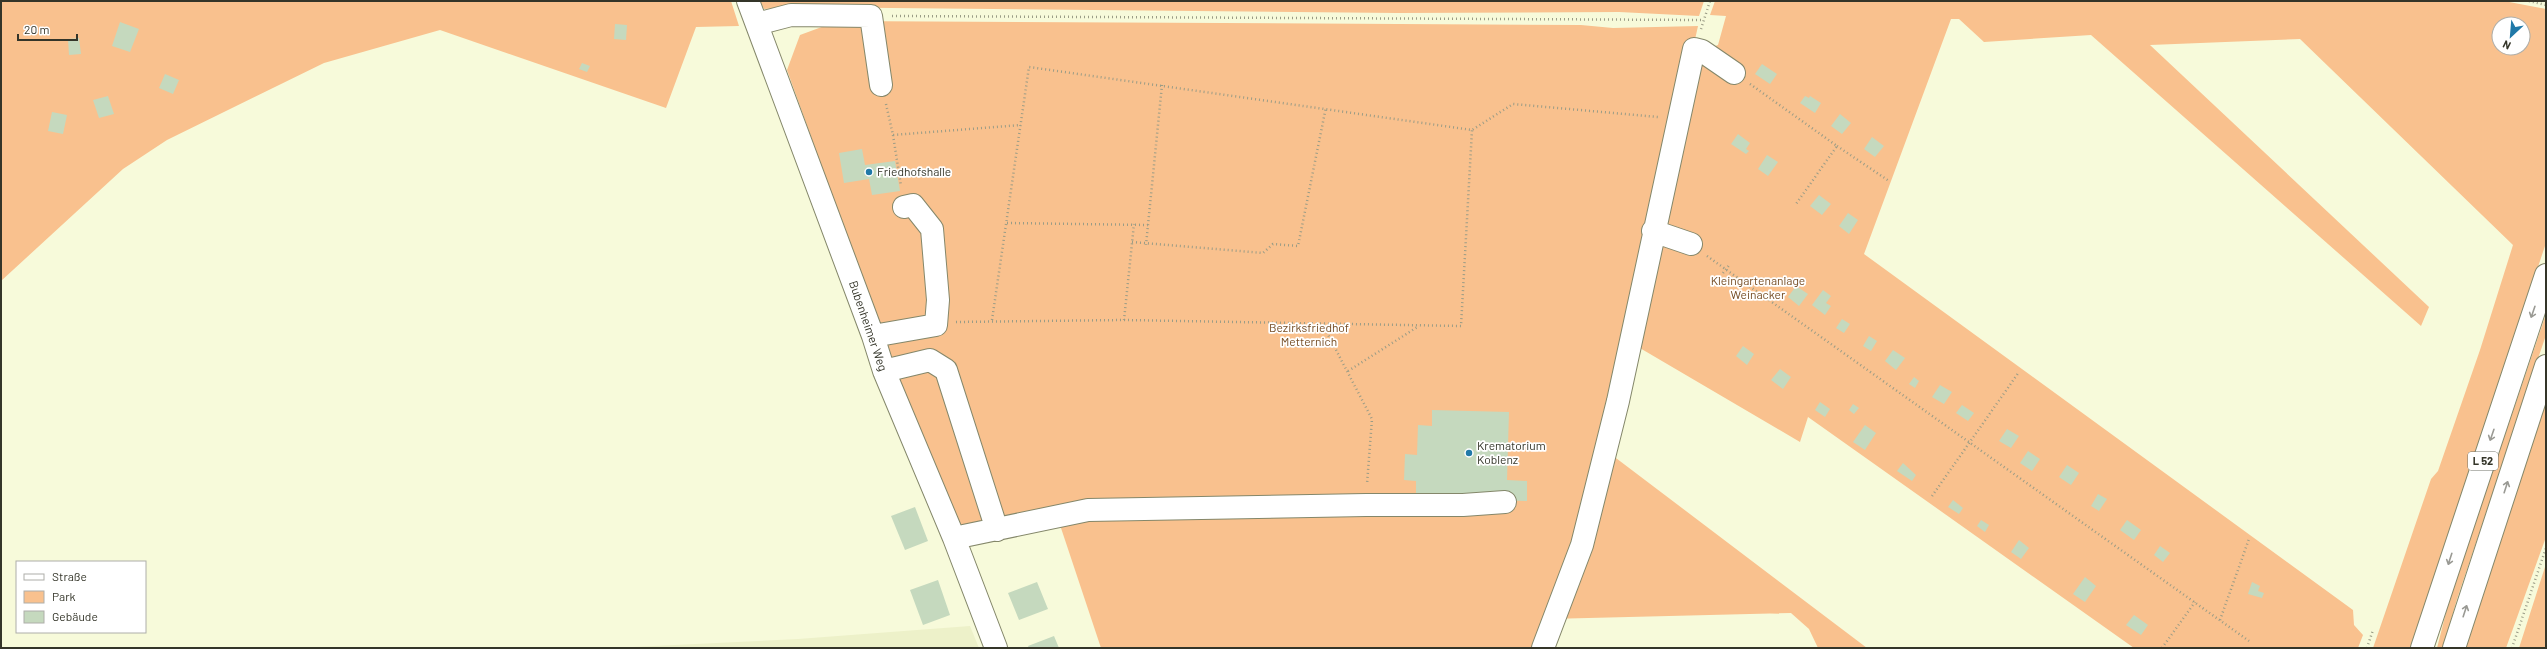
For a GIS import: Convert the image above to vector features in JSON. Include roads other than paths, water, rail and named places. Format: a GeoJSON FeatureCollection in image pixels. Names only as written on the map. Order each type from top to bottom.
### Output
{"type":"FeatureCollection","features":[{"type":"Feature","properties":{"kind":"street","name":"Bubenheimer Weg"},"geometry":{"type":"LineString","coordinates":[[748,1],[873,336],[884,371],[954,538],[996,648]]}},
{"type":"Feature","properties":{"kind":"street"},"geometry":{"type":"LineString","coordinates":[[757,24],[790,14],[871,16],[881,85]]}},
{"type":"Feature","properties":{"kind":"street"},"geometry":{"type":"LineString","coordinates":[[1543,648],[1582,545],[1618,401],[1653,230],[1694,48],[1702,51],[1734,73]]}},
{"type":"Feature","properties":{"kind":"street"},"geometry":{"type":"LineString","coordinates":[[873,336],[936,325],[938,300],[932,229],[913,205],[904,207]]}},
{"type":"Feature","properties":{"kind":"street"},"geometry":{"type":"LineString","coordinates":[[1653,230],[1690,244]]}},
{"type":"Feature","properties":{"kind":"street","name":"L 52"},"geometry":{"type":"LineString","coordinates":[[2422,648],[2546,275]]}},
{"type":"Feature","properties":{"kind":"street"},"geometry":{"type":"LineString","coordinates":[[884,371],[930,360],[946,370],[997,530]]}},
{"type":"Feature","properties":{"kind":"street","name":"L 52"},"geometry":{"type":"LineString","coordinates":[[2454,648],[2546,366]]}},
{"type":"Feature","properties":{"kind":"street"},"geometry":{"type":"LineString","coordinates":[[954,538],[1088,510],[1366,505],[1462,505],[1505,502]]}},
{"type":"Feature","properties":{"kind":"place","name":"Friedhofshalle"},"geometry":{"type":"Point","coordinates":[869,172]}},
{"type":"Feature","properties":{"kind":"place","name":"Krematorium Koblenz"},"geometry":{"type":"Point","coordinates":[1469,453]}},
{"type":"Feature","properties":{"kind":"park label","name":"Kleingartenanlage Weinacker"},"geometry":{"type":"Point","coordinates":[1758,288]}},
{"type":"Feature","properties":{"kind":"park label","name":"Bezirksfriedhof Metternich"},"geometry":{"type":"Point","coordinates":[1309,335]}}]}
